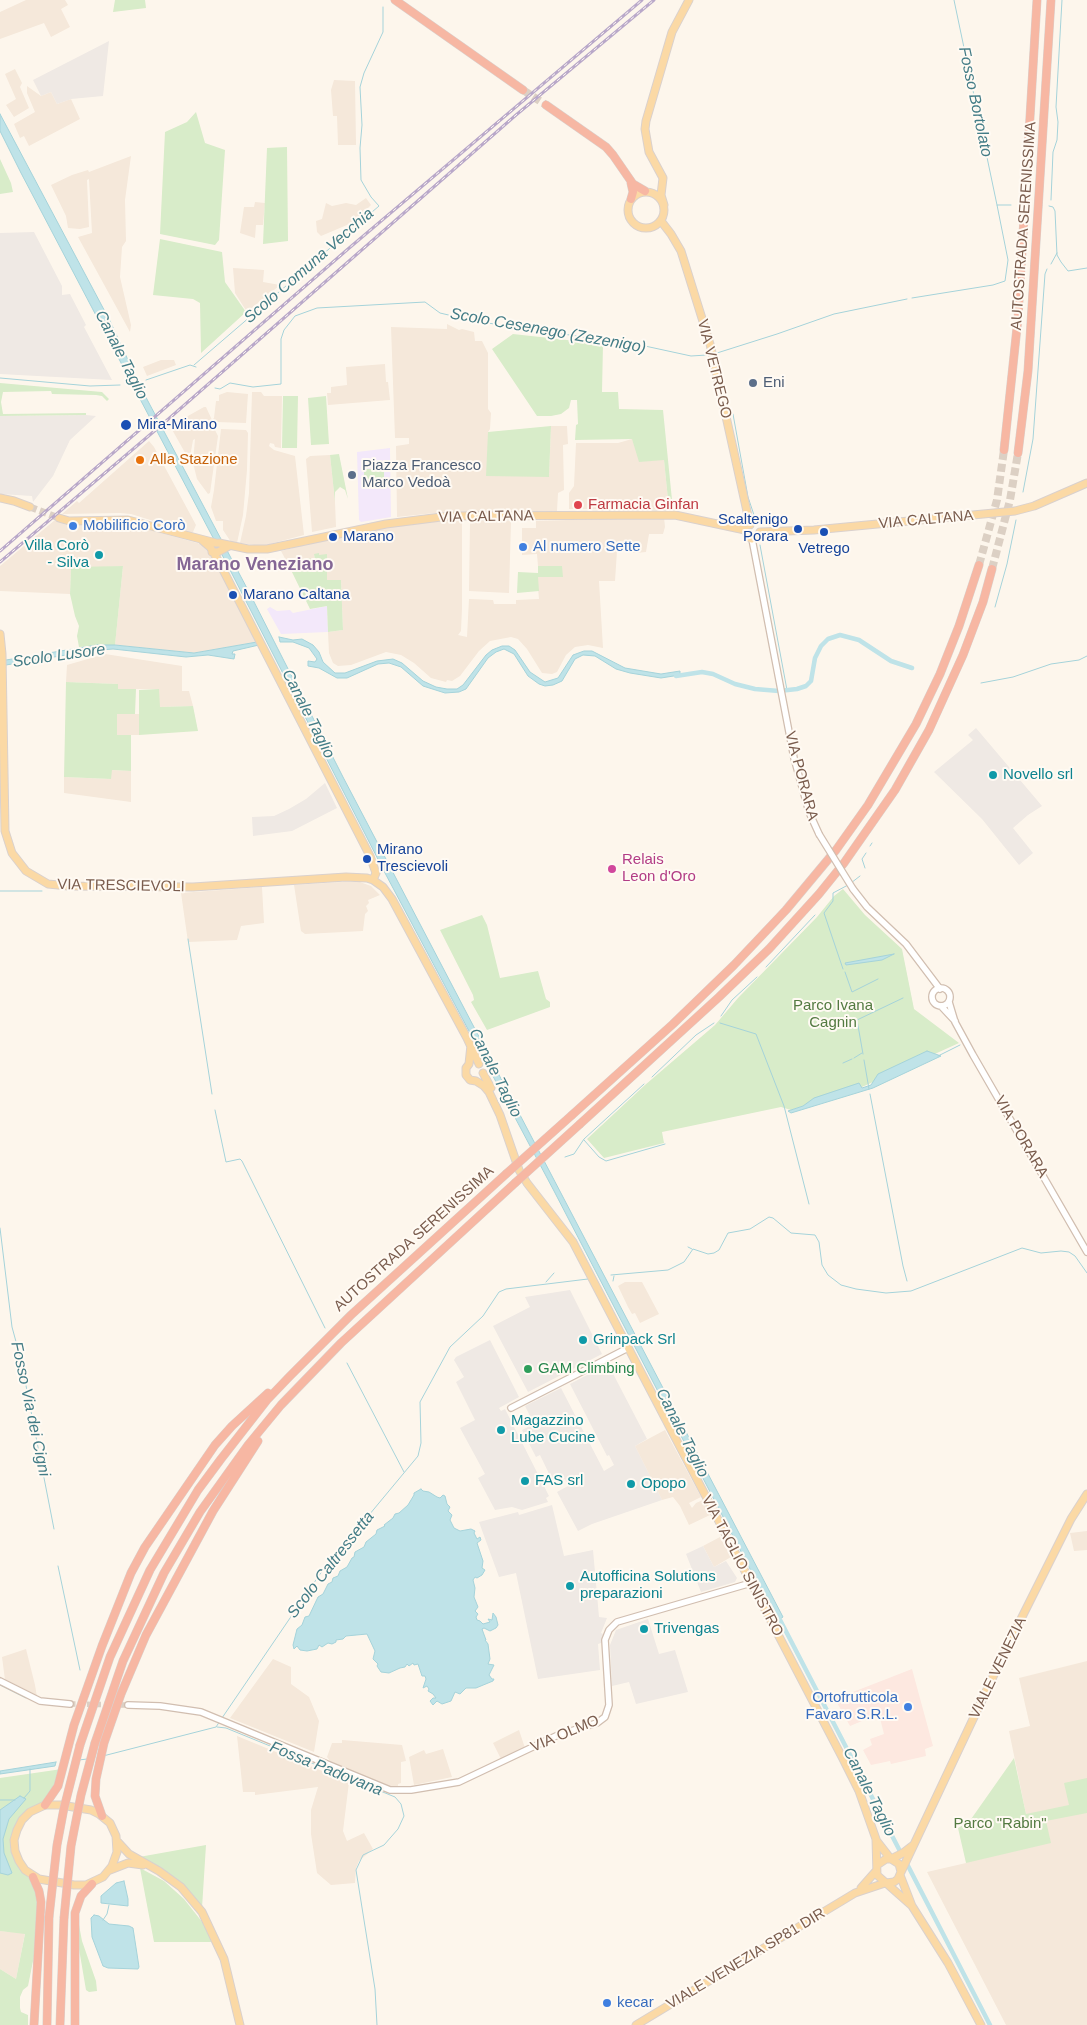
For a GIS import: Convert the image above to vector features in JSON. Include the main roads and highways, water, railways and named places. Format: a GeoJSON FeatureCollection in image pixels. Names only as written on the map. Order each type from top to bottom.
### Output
{"type":"FeatureCollection","features":[{"type":"Feature","properties":{"kind":"highway"},"geometry":{"type":"LineString","coordinates":[[395,0],[523,90]]}},
{"type":"Feature","properties":{"kind":"highway","name":"AUTOSTRADA SERENISSIMA"},"geometry":{"type":"LineString","coordinates":[[1004,450],[1010,411],[1018,318],[1037,0]]}},
{"type":"Feature","properties":{"kind":"highway","name":"AUTOSTRADA SERENISSIMA"},"geometry":{"type":"LineString","coordinates":[[1018,452],[1028,371],[1052,0]]}},
{"type":"Feature","properties":{"kind":"highway"},"geometry":{"type":"LineString","coordinates":[[546,105],[606,147],[613,154],[630,181],[638,188],[647,191]]}},
{"type":"Feature","properties":{"kind":"highway"},"geometry":{"type":"LineString","coordinates":[[630,181],[633,192],[631,199]]}},
{"type":"Feature","properties":{"kind":"highway","name":"AUTOSTRADA SERENISSIMA"},"geometry":{"type":"LineString","coordinates":[[47,2025],[49,1917],[59,1836],[80,1744],[100,1683],[121,1630],[150,1570],[193,1498],[267,1400],[351,1315],[673,1024],[754,944],[810,883],[842,842],[883,781],[920,715],[959,626],[979,565]]}},
{"type":"Feature","properties":{"kind":"highway","name":"AUTOSTRADA SERENISSIMA"},"geometry":{"type":"LineString","coordinates":[[60,2025],[64,1918],[71,1846],[81,1795],[95,1743],[114,1685],[134,1637],[164,1574],[210,1498],[248,1445],[281,1405],[311,1374],[372,1314],[719,997],[769,949],[844,863],[891,796],[929,730],[963,655],[992,569]]}},
{"type":"Feature","properties":{"kind":"highway"},"geometry":{"type":"LineString","coordinates":[[44,1805],[56,1790],[74,1725],[102,1646],[132,1573],[149,1539],[216,1445],[232,1426],[337,1325],[351,1315]]}},
{"type":"Feature","properties":{"kind":"highway"},"geometry":{"type":"LineString","coordinates":[[102,1816],[95,1796],[98,1764],[111,1718],[146,1635],[213,1511],[259,1440],[311,1374]]}},
{"type":"Feature","properties":{"kind":"highway"},"geometry":{"type":"LineString","coordinates":[[33,1877],[41,1902],[34,2025]]}},
{"type":"Feature","properties":{"kind":"highway"},"geometry":{"type":"LineString","coordinates":[[76,2025],[75,1913],[81,1896],[92,1884]]}},
{"type":"Feature","properties":{"kind":"main road"},"geometry":{"type":"LineString","coordinates":[[662,182],[657,188],[639,193],[631,199],[628,211],[633,223],[641,228],[649,228],[660,221],[664,211],[661,195],[662,182],[660,170],[649,152],[645,129],[672,32],[689,0]]}},
{"type":"Feature","properties":{"kind":"main road"},"geometry":{"type":"LineString","coordinates":[[647,191],[660,197],[664,205]]}},
{"type":"Feature","properties":{"kind":"main road","name":"VIA VETREGO"},"geometry":{"type":"LineString","coordinates":[[660,221],[671,234],[681,252],[712,351],[747,528]]}},
{"type":"Feature","properties":{"kind":"main road","name":"VIA CALTANA"},"geometry":{"type":"LineString","coordinates":[[216,549],[229,546],[248,549],[274,548],[386,524],[449,516],[675,515],[747,528],[758,526],[760,532],[814,530],[1015,511],[1034,506],[1087,483]]}},
{"type":"Feature","properties":{"kind":"main road"},"geometry":{"type":"LineString","coordinates":[[0,498],[30,507]]}},
{"type":"Feature","properties":{"kind":"main road"},"geometry":{"type":"LineString","coordinates":[[59,518],[69,521],[128,520],[202,540],[216,549],[263,647],[370,856],[376,873],[373,880],[383,886],[392,899],[471,1045],[483,1073],[481,1078],[476,1081],[470,1080],[466,1075],[471,1045]]}},
{"type":"Feature","properties":{"kind":"main road"},"geometry":{"type":"LineString","coordinates":[[747,528],[748,537],[752,539],[758,537],[760,532]]}},
{"type":"Feature","properties":{"kind":"main road","name":"VIA TRESCIEVOLI"},"geometry":{"type":"LineString","coordinates":[[0,634],[5,831],[15,858],[34,877],[48,884],[59,886],[156,887],[224,886],[346,877],[373,880]]}},
{"type":"Feature","properties":{"kind":"main road"},"geometry":{"type":"LineString","coordinates":[[469,1064],[479,1064]]}},
{"type":"Feature","properties":{"kind":"main road","name":"VIA TAGLIO SINISTRO"},"geometry":{"type":"LineString","coordinates":[[483,1073],[496,1097],[500,1115],[519,1170],[527,1184],[573,1242],[855,1783],[876,1839],[877,1868]]}},
{"type":"Feature","properties":{"kind":"main road","name":"VIA TAGLIO SINISTRO"},"geometry":{"type":"LineString","coordinates":[[476,1081],[487,1089],[500,1115]]}},
{"type":"Feature","properties":{"kind":"main road","name":"VIALE VENEZIA"},"geometry":{"type":"LineString","coordinates":[[892,1858],[908,1852],[914,1845],[979,1706],[1071,1519],[1087,1494]]}},
{"type":"Feature","properties":{"kind":"main road"},"geometry":{"type":"LineString","coordinates":[[44,1805],[56,1805],[86,1809],[102,1816],[112,1827],[117,1842],[116,1857],[110,1870],[100,1880],[92,1884],[74,1885],[33,1877],[18,1861],[14,1840],[22,1820],[30,1812],[44,1805]]}},
{"type":"Feature","properties":{"kind":"main road","name":"VIA TAGLIO SINISTRO"},"geometry":{"type":"LineString","coordinates":[[876,1839],[892,1858]]}},
{"type":"Feature","properties":{"kind":"main road"},"geometry":{"type":"LineString","coordinates":[[117,1842],[129,1854],[181,1887],[202,1912],[224,1959],[240,2025]]}},
{"type":"Feature","properties":{"kind":"main road"},"geometry":{"type":"LineString","coordinates":[[855,1893],[894,1882],[901,1871],[908,1852]]}},
{"type":"Feature","properties":{"kind":"main road"},"geometry":{"type":"LineString","coordinates":[[855,1893],[868,1882],[883,1860],[892,1858],[899,1864],[912,1906],[948,1964],[981,2025]]}},
{"type":"Feature","properties":{"kind":"main road"},"geometry":{"type":"LineString","coordinates":[[110,1870],[132,1863],[153,1868]]}},
{"type":"Feature","properties":{"kind":"main road"},"geometry":{"type":"LineString","coordinates":[[877,1868],[879,1878],[912,1906]]}},
{"type":"Feature","properties":{"kind":"main road","name":"VIALE VENEZIA SP81 DIR"},"geometry":{"type":"LineString","coordinates":[[636,2025],[855,1893]]}},
{"type":"Feature","properties":{"kind":"water"},"geometry":{"type":"Polygon","coordinates":[[[0,114],[110,321],[140,386],[249,592],[343,777],[783,1617],[777,1621],[554,1191],[385,873],[229,568],[21,173],[0,131],[0,114]]]}},
{"type":"Feature","properties":{"kind":"water"},"geometry":{"type":"Polygon","coordinates":[[[279,637],[293,640],[302,639],[313,645],[319,652],[323,662],[335,673],[345,673],[377,661],[393,659],[402,663],[423,681],[436,687],[447,689],[457,689],[463,685],[486,655],[502,646],[509,646],[515,650],[530,672],[545,682],[558,678],[573,655],[584,651],[592,651],[625,668],[661,674],[680,671],[680,675],[661,678],[630,673],[616,669],[595,656],[583,655],[575,659],[562,681],[545,686],[528,676],[514,654],[504,649],[488,658],[466,689],[459,692],[445,693],[423,686],[401,667],[389,663],[378,664],[347,678],[337,678],[319,668],[308,666],[308,661],[315,662],[317,659],[309,648],[293,642],[280,642],[279,637]]]}},
{"type":"Feature","properties":{"kind":"water"},"geometry":{"type":"Polygon","coordinates":[[[257,642],[259,645],[233,651],[232,654],[235,654],[234,659],[208,655],[186,657],[113,649],[0,666],[0,661],[97,645],[194,653],[257,642]]]}},
{"type":"Feature","properties":{"kind":"water"},"geometry":{"type":"Polygon","coordinates":[[[894,954],[882,960],[846,965],[845,963],[894,954]]]}},
{"type":"Feature","properties":{"kind":"water"},"geometry":{"type":"Polygon","coordinates":[[[927,1051],[941,1056],[873,1088],[791,1113],[788,1111],[803,1106],[814,1098],[859,1083],[862,1088],[871,1085],[878,1074],[927,1051]]]}},
{"type":"Feature","properties":{"kind":"water"},"geometry":{"type":"Polygon","coordinates":[[[421,1489],[440,1498],[443,1495],[445,1496],[450,1507],[448,1511],[452,1515],[450,1520],[454,1528],[460,1531],[471,1529],[475,1531],[477,1539],[480,1537],[481,1540],[477,1543],[483,1561],[482,1568],[485,1570],[482,1575],[477,1578],[475,1577],[473,1580],[475,1588],[474,1597],[478,1607],[475,1611],[478,1614],[476,1617],[483,1624],[490,1622],[488,1619],[492,1620],[493,1613],[498,1625],[490,1631],[482,1629],[488,1644],[490,1659],[488,1664],[494,1665],[489,1675],[494,1679],[493,1681],[476,1688],[466,1688],[460,1694],[455,1692],[451,1701],[442,1704],[437,1701],[433,1705],[430,1701],[436,1698],[428,1691],[427,1686],[423,1688],[426,1679],[425,1676],[422,1676],[418,1664],[414,1665],[413,1663],[409,1666],[407,1664],[405,1667],[389,1673],[381,1672],[377,1666],[378,1664],[373,1659],[375,1651],[367,1634],[346,1636],[332,1644],[328,1643],[322,1647],[319,1645],[317,1649],[307,1651],[300,1650],[297,1646],[294,1649],[293,1645],[297,1629],[302,1625],[305,1617],[309,1616],[318,1597],[323,1594],[328,1584],[332,1582],[333,1578],[338,1576],[340,1571],[347,1567],[355,1552],[364,1547],[366,1542],[376,1534],[377,1530],[385,1526],[395,1514],[408,1505],[414,1493],[421,1489]]]}},
{"type":"Feature","properties":{"kind":"water"},"geometry":{"type":"Polygon","coordinates":[[[56,1762],[55,1766],[0,1774],[0,1771],[56,1762]]]}},
{"type":"Feature","properties":{"kind":"water"},"geometry":{"type":"Polygon","coordinates":[[[20,1796],[26,1799],[9,1819],[3,1839],[4,1853],[12,1873],[8,1875],[0,1873],[0,1810],[20,1796]]]}},
{"type":"Feature","properties":{"kind":"water"},"geometry":{"type":"Polygon","coordinates":[[[124,1881],[128,1906],[101,1903],[101,1896],[116,1883],[124,1881]]]}},
{"type":"Feature","properties":{"kind":"water"},"geometry":{"type":"Polygon","coordinates":[[[94,1915],[99,1916],[109,1924],[133,1928],[138,1969],[108,1968],[103,1966],[92,1937],[91,1918],[94,1915]]]}},
{"type":"Feature","properties":{"kind":"waterway","name":"Fosso Bortolato"},"geometry":{"type":"LineString","coordinates":[[954,0],[997,205]]}},
{"type":"Feature","properties":{"kind":"waterway","name":"Fosso Bortolato"},"geometry":{"type":"LineString","coordinates":[[1051,200],[1053,152],[1057,140],[1058,122],[1056,107],[1062,0]]}},
{"type":"Feature","properties":{"kind":"waterway","name":"Scolo Comuna Vecchia"},"geometry":{"type":"LineString","coordinates":[[194,365],[379,206],[361,180],[360,148],[362,125],[360,87],[364,73],[383,32],[383,7]]}},
{"type":"Feature","properties":{"kind":"waterway","name":"Scolo Cesenego (Zezenigo)"},"geometry":{"type":"LineString","coordinates":[[912,298],[993,285],[1005,281],[1008,260],[997,205],[1011,205]]}},
{"type":"Feature","properties":{"kind":"waterway","name":"Scolo Cesenego (Zezenigo)"},"geometry":{"type":"LineString","coordinates":[[1049,206],[1053,207],[1055,211],[1057,255],[1061,262],[1068,271],[1087,268]]}},
{"type":"Feature","properties":{"kind":"waterway"},"geometry":{"type":"LineString","coordinates":[[1051,264],[1057,253]]}},
{"type":"Feature","properties":{"kind":"waterway"},"geometry":{"type":"LineString","coordinates":[[1023,492],[1033,439],[1045,274],[1047,269]]}},
{"type":"Feature","properties":{"kind":"waterway","name":"Scolo Cesenego (Zezenigo)"},"geometry":{"type":"LineString","coordinates":[[717,353],[834,314],[907,299]]}},
{"type":"Feature","properties":{"kind":"waterway","name":"Scolo Cesenego (Zezenigo)"},"geometry":{"type":"LineString","coordinates":[[215,388],[220,389],[230,383],[253,387],[281,384],[281,339],[284,330],[295,316],[317,308],[425,302],[440,313],[474,321],[645,346],[691,356],[707,355]]}},
{"type":"Feature","properties":{"kind":"waterway","name":"Scolo Cesenego (Zezenigo)"},"geometry":{"type":"LineString","coordinates":[[146,380],[190,365],[196,367]]}},
{"type":"Feature","properties":{"kind":"waterway","name":"Scolo Cesenego (Zezenigo)"},"geometry":{"type":"LineString","coordinates":[[0,378],[90,386],[120,385]]}},
{"type":"Feature","properties":{"kind":"waterway"},"geometry":{"type":"LineString","coordinates":[[733,414],[748,497],[756,521]]}},
{"type":"Feature","properties":{"kind":"waterway"},"geometry":{"type":"LineString","coordinates":[[995,607],[1007,564],[1016,520]]}},
{"type":"Feature","properties":{"kind":"waterway"},"geometry":{"type":"LineString","coordinates":[[760,545],[787,690]]}},
{"type":"Feature","properties":{"kind":"waterway","name":"Scolo Lusore"},"geometry":{"type":"LineString","coordinates":[[676,676],[702,672],[755,689],[779,691],[797,689],[806,686],[811,681],[815,658],[821,646],[828,639],[840,635],[859,640],[891,661],[912,668]]}},
{"type":"Feature","properties":{"kind":"waterway","name":"Scolo Lusore"},"geometry":{"type":"LineString","coordinates":[[981,683],[1013,677],[1051,664],[1079,660],[1087,656]]}},
{"type":"Feature","properties":{"kind":"waterway"},"geometry":{"type":"LineString","coordinates":[[865,868],[862,859],[866,853]]}},
{"type":"Feature","properties":{"kind":"waterway"},"geometry":{"type":"LineString","coordinates":[[851,883],[860,876]]}},
{"type":"Feature","properties":{"kind":"waterway"},"geometry":{"type":"LineString","coordinates":[[843,969],[824,913],[833,901],[833,893],[848,885]]}},
{"type":"Feature","properties":{"kind":"waterway"},"geometry":{"type":"LineString","coordinates":[[0,891],[42,891]]}},
{"type":"Feature","properties":{"kind":"waterway"},"geometry":{"type":"LineString","coordinates":[[766,967],[815,915]]}},
{"type":"Feature","properties":{"kind":"waterway"},"geometry":{"type":"LineString","coordinates":[[188,939],[212,1094]]}},
{"type":"Feature","properties":{"kind":"waterway"},"geometry":{"type":"LineString","coordinates":[[845,972],[852,992],[878,979]]}},
{"type":"Feature","properties":{"kind":"waterway"},"geometry":{"type":"LineString","coordinates":[[721,1016],[732,1000],[757,977]]}},
{"type":"Feature","properties":{"kind":"waterway"},"geometry":{"type":"LineString","coordinates":[[863,1054],[857,1020],[903,998]]}},
{"type":"Feature","properties":{"kind":"waterway"},"geometry":{"type":"LineString","coordinates":[[652,1077],[696,1035],[714,1023]]}},
{"type":"Feature","properties":{"kind":"waterway"},"geometry":{"type":"LineString","coordinates":[[720,1023],[756,1034],[784,1106],[809,1204]]}},
{"type":"Feature","properties":{"kind":"waterway"},"geometry":{"type":"LineString","coordinates":[[938,1056],[960,1045]]}},
{"type":"Feature","properties":{"kind":"waterway"},"geometry":{"type":"LineString","coordinates":[[854,1058],[862,1053]]}},
{"type":"Feature","properties":{"kind":"waterway"},"geometry":{"type":"LineString","coordinates":[[843,1063],[852,1059]]}},
{"type":"Feature","properties":{"kind":"waterway"},"geometry":{"type":"LineString","coordinates":[[864,1060],[869,1089]]}},
{"type":"Feature","properties":{"kind":"waterway"},"geometry":{"type":"LineString","coordinates":[[565,1157],[574,1154],[584,1139],[644,1084]]}},
{"type":"Feature","properties":{"kind":"waterway"},"geometry":{"type":"LineString","coordinates":[[870,1094],[907,1281]]}},
{"type":"Feature","properties":{"kind":"waterway"},"geometry":{"type":"LineString","coordinates":[[215,1110],[226,1162],[240,1159],[242,1161],[325,1328]]}},
{"type":"Feature","properties":{"kind":"waterway"},"geometry":{"type":"LineString","coordinates":[[584,1140],[599,1157],[606,1161],[665,1144]]}},
{"type":"Feature","properties":{"kind":"waterway","name":"Scolo Caltressetta"},"geometry":{"type":"LineString","coordinates":[[611,1275],[668,1270],[684,1262],[693,1249],[708,1254],[714,1253],[719,1250],[728,1233],[750,1229],[769,1217],[773,1218],[791,1233],[815,1235],[819,1242],[822,1265],[828,1275],[841,1285],[856,1289],[886,1293],[911,1291],[1022,1248],[1041,1253],[1069,1252],[1075,1256],[1087,1273]]}},
{"type":"Feature","properties":{"kind":"waterway","name":"Fosso Via dei Cigni"},"geometry":{"type":"LineString","coordinates":[[0,1228],[12,1327],[21,1360],[54,1529]]}},
{"type":"Feature","properties":{"kind":"waterway","name":"Scolo Caltressetta"},"geometry":{"type":"LineString","coordinates":[[688,1247],[692,1249]]}},
{"type":"Feature","properties":{"kind":"waterway"},"geometry":{"type":"LineString","coordinates":[[546,1282],[554,1273]]}},
{"type":"Feature","properties":{"kind":"waterway","name":"Scolo Caltressetta"},"geometry":{"type":"LineString","coordinates":[[613,1281],[614,1276]]}},
{"type":"Feature","properties":{"kind":"waterway","name":"Scolo Caltressetta"},"geometry":{"type":"LineString","coordinates":[[222,1718],[320,1574],[418,1456],[421,1443],[420,1402],[450,1347],[483,1316],[499,1292],[506,1289],[588,1279]]}},
{"type":"Feature","properties":{"kind":"waterway"},"geometry":{"type":"LineString","coordinates":[[347,1363],[404,1472]]}},
{"type":"Feature","properties":{"kind":"waterway","name":"Fosso Via dei Cigni"},"geometry":{"type":"LineString","coordinates":[[58,1566],[80,1670]]}},
{"type":"Feature","properties":{"kind":"waterway","name":"Canale Taglio"},"geometry":{"type":"LineString","coordinates":[[778,1616],[902,1855]]}},
{"type":"Feature","properties":{"kind":"waterway"},"geometry":{"type":"LineString","coordinates":[[0,1685],[26,1698]]}},
{"type":"Feature","properties":{"kind":"waterway","name":"Scolo Caltressetta"},"geometry":{"type":"LineString","coordinates":[[103,1756],[216,1727],[220,1721]]}},
{"type":"Feature","properties":{"kind":"waterway","name":"Fossa Padovana"},"geometry":{"type":"LineString","coordinates":[[217,1727],[226,1728],[395,1797],[401,1804],[404,1816],[398,1829],[384,1845],[363,1855],[356,1870],[375,1989],[377,2025]]}},
{"type":"Feature","properties":{"kind":"waterway","name":"Scolo Caltressetta"},"geometry":{"type":"LineString","coordinates":[[79,1760],[87,1759]]}},
{"type":"Feature","properties":{"kind":"waterway"},"geometry":{"type":"LineString","coordinates":[[24,1798],[30,1791],[30,1769]]}},
{"type":"Feature","properties":{"kind":"waterway"},"geometry":{"type":"LineString","coordinates":[[0,1800],[15,1800]]}},
{"type":"Feature","properties":{"kind":"waterway","name":"Canale Taglio"},"geometry":{"type":"LineString","coordinates":[[906,1862],[990,2025]]}},
{"type":"Feature","properties":{"kind":"waterway"},"geometry":{"type":"LineString","coordinates":[[103,1920],[109,1905]]}},
{"type":"Feature","properties":{"kind":"tunnel"},"geometry":{"type":"LineString","coordinates":[[523,90],[546,105]]}},
{"type":"Feature","properties":{"kind":"tunnel"},"geometry":{"type":"LineString","coordinates":[[979,565],[997,500],[1004,450]]}},
{"type":"Feature","properties":{"kind":"tunnel"},"geometry":{"type":"LineString","coordinates":[[992,569],[1010,500],[1018,453]]}},
{"type":"Feature","properties":{"kind":"tunnel"},"geometry":{"type":"LineString","coordinates":[[30,507],[59,518]]}},
{"type":"Feature","properties":{"kind":"tunnel"},"geometry":{"type":"LineString","coordinates":[[70,1704],[128,1705]]}},
{"type":"Feature","properties":{"kind":"railway"},"geometry":{"type":"LineString","coordinates":[[0,551],[348,249],[642,0]]}},
{"type":"Feature","properties":{"kind":"railway"},"geometry":{"type":"LineString","coordinates":[[0,562],[165,422],[516,115],[654,0]]}},
{"type":"Feature","properties":{"kind":"place","name":"Eni"},"geometry":{"type":"Point","coordinates":[753,383]}},
{"type":"Feature","properties":{"kind":"place","name":"Mira-Mirano"},"geometry":{"type":"Point","coordinates":[126,425]}},
{"type":"Feature","properties":{"kind":"place","name":"Alla Stazione"},"geometry":{"type":"Point","coordinates":[140,460]}},
{"type":"Feature","properties":{"kind":"place","name":"Piazza Francesco Marco Vedoà"},"geometry":{"type":"Point","coordinates":[352,475]}},
{"type":"Feature","properties":{"kind":"place","name":"Farmacia Ginfan"},"geometry":{"type":"Point","coordinates":[578,505]}},
{"type":"Feature","properties":{"kind":"place","name":"Mobilificio Corò"},"geometry":{"type":"Point","coordinates":[73,526]}},
{"type":"Feature","properties":{"kind":"place","name":"Scaltenigo Porara"},"geometry":{"type":"Point","coordinates":[798,529]}},
{"type":"Feature","properties":{"kind":"place","name":"Vetrego"},"geometry":{"type":"Point","coordinates":[824,532]}},
{"type":"Feature","properties":{"kind":"place","name":"Marano"},"geometry":{"type":"Point","coordinates":[333,537]}},
{"type":"Feature","properties":{"kind":"place","name":"Al numero Sette"},"geometry":{"type":"Point","coordinates":[523,547]}},
{"type":"Feature","properties":{"kind":"place","name":"Villa Corò - Silva"},"geometry":{"type":"Point","coordinates":[99,555]}},
{"type":"Feature","properties":{"kind":"place","name":"Marano Caltana"},"geometry":{"type":"Point","coordinates":[233,595]}},
{"type":"Feature","properties":{"kind":"place","name":"Novello srl"},"geometry":{"type":"Point","coordinates":[993,775]}},
{"type":"Feature","properties":{"kind":"place","name":"Mirano Trescievoli"},"geometry":{"type":"Point","coordinates":[367,859]}},
{"type":"Feature","properties":{"kind":"place","name":"Relais Leon d'Oro"},"geometry":{"type":"Point","coordinates":[612,869]}},
{"type":"Feature","properties":{"kind":"place","name":"Grinpack Srl"},"geometry":{"type":"Point","coordinates":[583,1340]}},
{"type":"Feature","properties":{"kind":"place","name":"GAM Climbing"},"geometry":{"type":"Point","coordinates":[528,1369]}},
{"type":"Feature","properties":{"kind":"place","name":"Magazzino Lube Cucine"},"geometry":{"type":"Point","coordinates":[501,1430]}},
{"type":"Feature","properties":{"kind":"place","name":"FAS srl"},"geometry":{"type":"Point","coordinates":[525,1481]}},
{"type":"Feature","properties":{"kind":"place","name":"Opopo"},"geometry":{"type":"Point","coordinates":[631,1484]}},
{"type":"Feature","properties":{"kind":"place","name":"Autofficina Solutions preparazioni"},"geometry":{"type":"Point","coordinates":[570,1586]}},
{"type":"Feature","properties":{"kind":"place","name":"Trivengas"},"geometry":{"type":"Point","coordinates":[644,1629]}},
{"type":"Feature","properties":{"kind":"place","name":"Ortofrutticola Favaro S.R.L."},"geometry":{"type":"Point","coordinates":[908,1707]}},
{"type":"Feature","properties":{"kind":"place","name":"kecar"},"geometry":{"type":"Point","coordinates":[607,2003]}},
{"type":"Feature","properties":{"kind":"district","name":"Marano Veneziano"},"geometry":{"type":"Point","coordinates":[255,565]}},
{"type":"Feature","properties":{"kind":"park label","name":"Parco Ivana Cagnin"},"geometry":{"type":"Point","coordinates":[833,1014]}},
{"type":"Feature","properties":{"kind":"park label","name":"Parco \"Rabin\""},"geometry":{"type":"Point","coordinates":[1000,1824]}}]}
